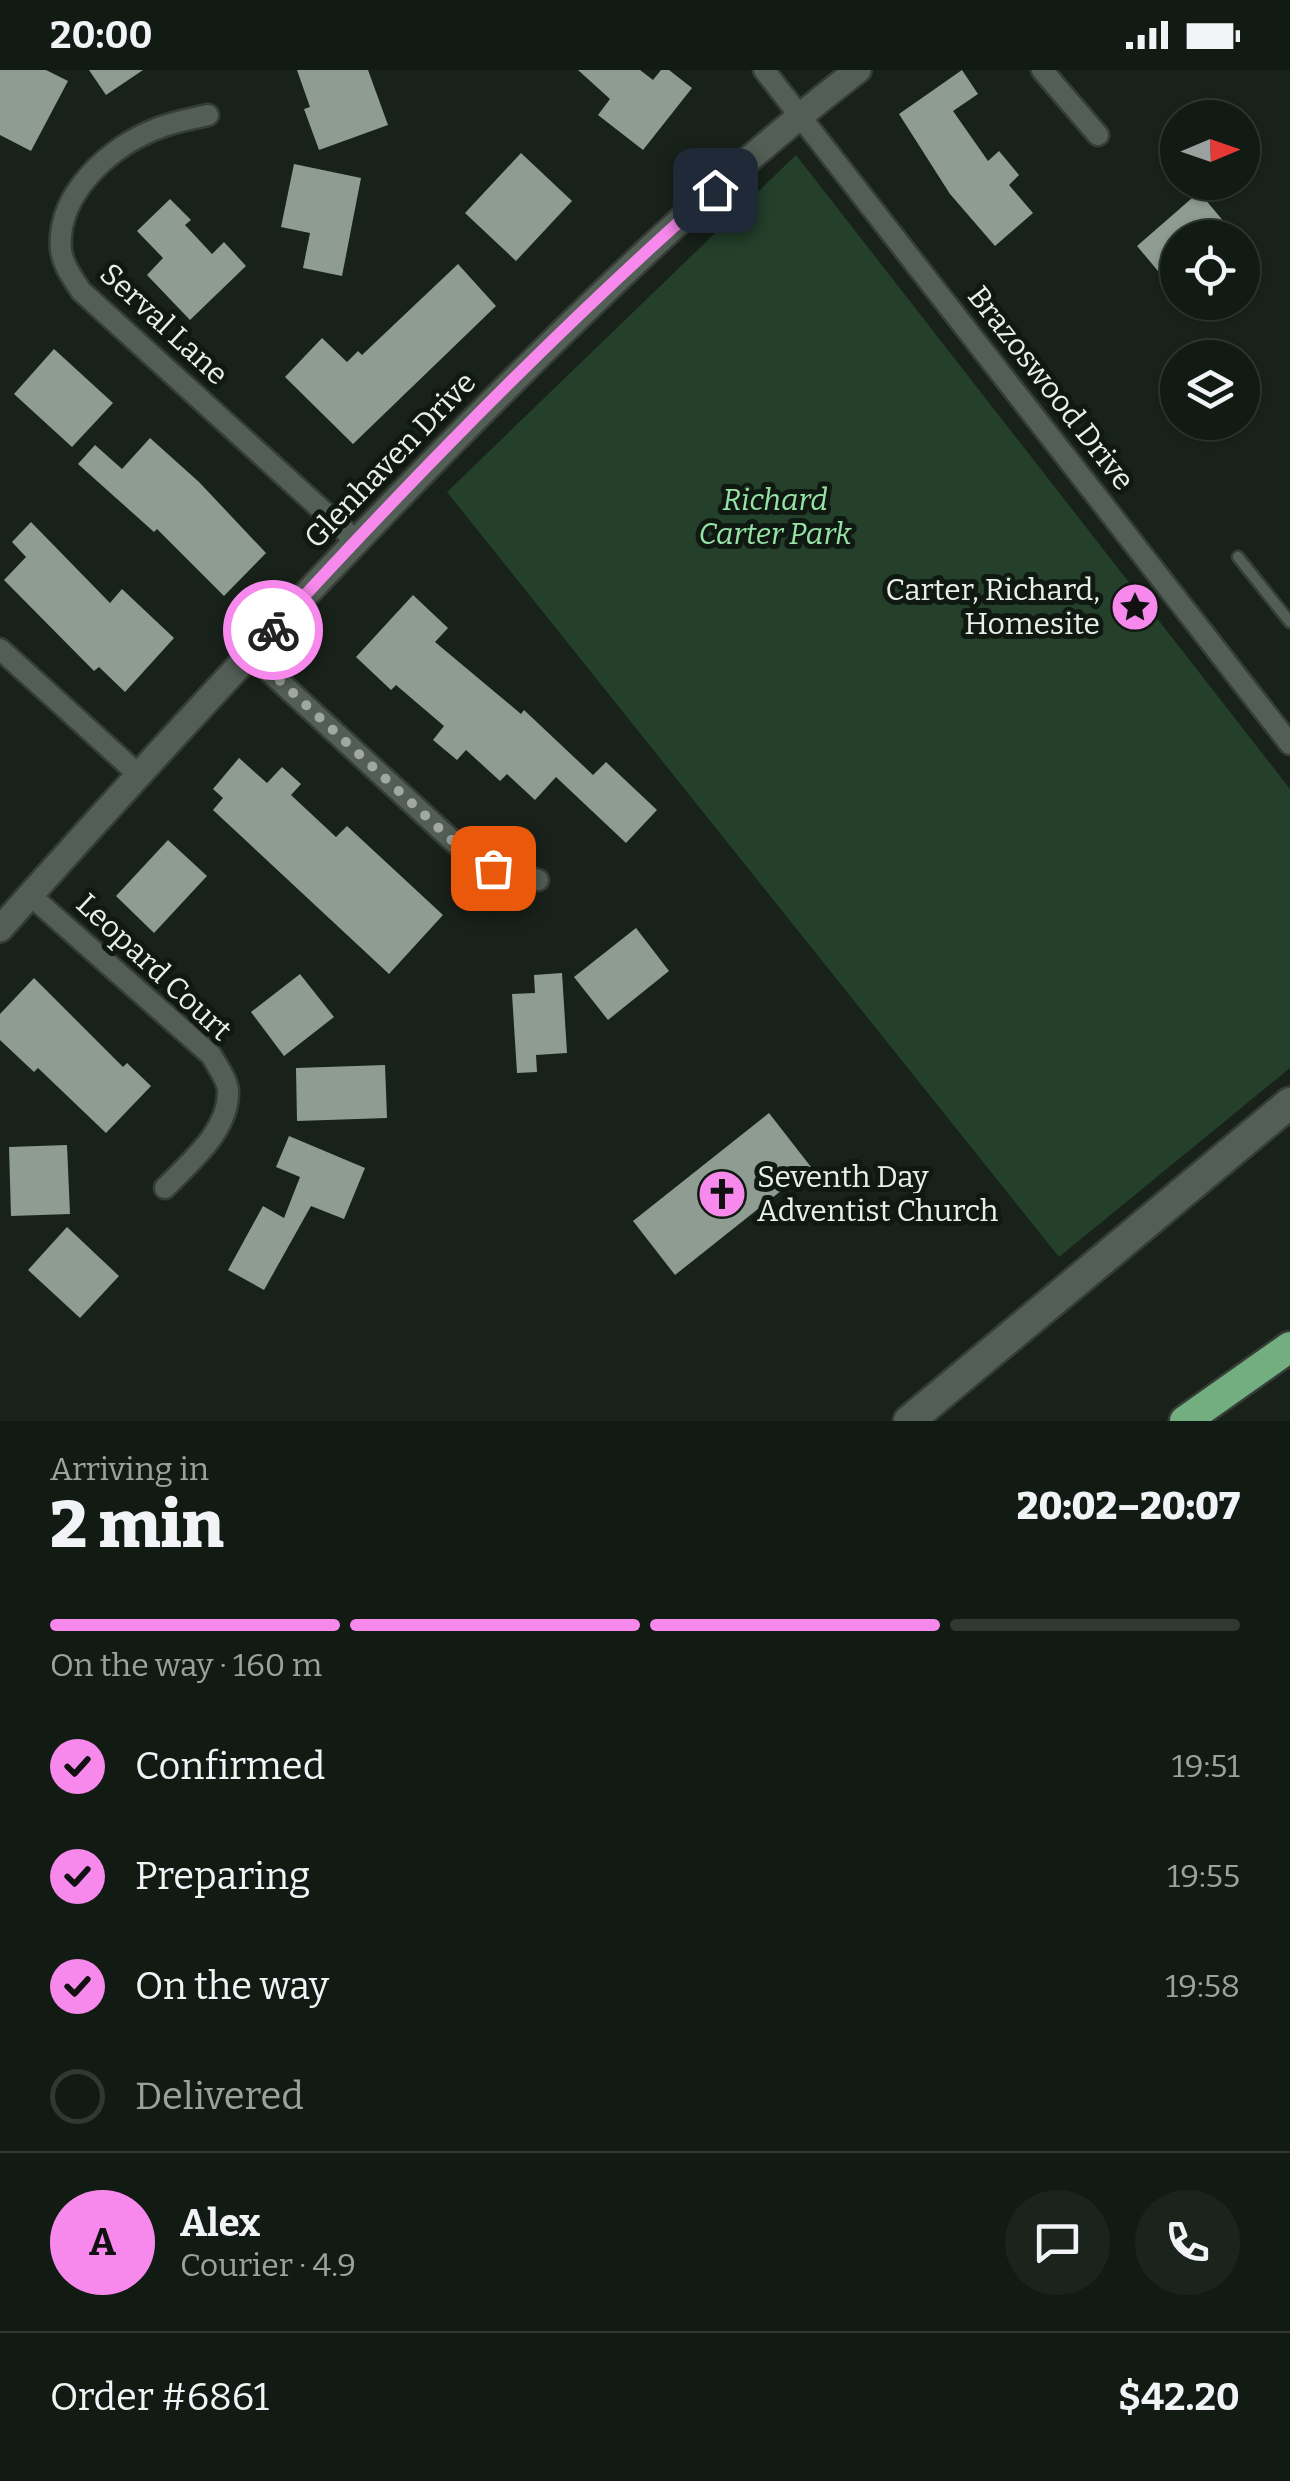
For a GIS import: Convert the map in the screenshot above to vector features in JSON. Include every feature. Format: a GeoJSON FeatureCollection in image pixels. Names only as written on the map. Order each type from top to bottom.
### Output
{"type":"FeatureCollection","features":[{"type":"Feature","properties":{"kind":"highway"},"geometry":{"type":"LineString","coordinates":[[1185,1421],[1290,1347]]}},
{"type":"Feature","properties":{"kind":"main road"},"geometry":{"type":"LineString","coordinates":[[909,1421],[1290,1102]]}},
{"type":"Feature","properties":{"kind":"street","name":"Brazoswood Drive"},"geometry":{"type":"LineString","coordinates":[[764,70],[1290,744]]}},
{"type":"Feature","properties":{"kind":"street","name":"Glenhaven Drive"},"geometry":{"type":"LineString","coordinates":[[0,929],[356,540],[629,265],[800,114],[858,70]]}},
{"type":"Feature","properties":{"kind":"street"},"geometry":{"type":"LineString","coordinates":[[1042,70],[1098,135]]}},
{"type":"Feature","properties":{"kind":"street","name":"Serval Lane"},"geometry":{"type":"LineString","coordinates":[[208,114],[154,129],[106,158],[68,205],[62,222],[61,250],[66,268],[81,291],[356,540]]}},
{"type":"Feature","properties":{"kind":"street"},"geometry":{"type":"LineString","coordinates":[[0,649],[139,775]]}},
{"type":"Feature","properties":{"kind":"street"},"geometry":{"type":"LineString","coordinates":[[251,654],[456,844],[493,868],[538,880]]}},
{"type":"Feature","properties":{"kind":"street","name":"Leopard Court"},"geometry":{"type":"LineString","coordinates":[[30,895],[211,1054],[228,1088],[221,1122],[204,1149],[165,1188]]}},
{"type":"Feature","properties":{"kind":"lane"},"geometry":{"type":"LineString","coordinates":[[1238,557],[1290,622]]}},
{"type":"Feature","properties":{"kind":"green space","name":"Richard Carter Park"},"geometry":{"type":"Polygon","coordinates":[[[796,155],[1290,789],[1290,1068],[1059,1257],[447,492],[796,155]]]}},
{"type":"Feature","properties":{"kind":"building"},"geometry":{"type":"Polygon","coordinates":[[[0,70],[46,70],[68,81],[31,151],[0,135],[0,70]]]}},
{"type":"Feature","properties":{"kind":"building"},"geometry":{"type":"Polygon","coordinates":[[[89,70],[143,70],[106,95],[89,70]]]}},
{"type":"Feature","properties":{"kind":"building"},"geometry":{"type":"Polygon","coordinates":[[[297,70],[368,70],[388,125],[319,150],[304,109],[310,107],[297,70]]]}},
{"type":"Feature","properties":{"kind":"building"},"geometry":{"type":"Polygon","coordinates":[[[578,70],[640,70],[653,80],[661,70],[669,70],[692,88],[643,150],[598,115],[610,99],[578,70]]]}},
{"type":"Feature","properties":{"kind":"building"},"geometry":{"type":"Polygon","coordinates":[[[962,70],[978,94],[953,111],[988,161],[999,151],[1019,175],[1009,185],[1033,213],[995,246],[950,194],[899,114],[962,70]]]}},
{"type":"Feature","properties":{"kind":"building"},"geometry":{"type":"Polygon","coordinates":[[[521,153],[572,201],[516,261],[465,213],[521,153]]]}},
{"type":"Feature","properties":{"kind":"building"},"geometry":{"type":"Polygon","coordinates":[[[294,164],[361,178],[342,276],[303,268],[310,233],[281,227],[294,164]]]}},
{"type":"Feature","properties":{"kind":"building"},"geometry":{"type":"Polygon","coordinates":[[[170,199],[191,220],[185,225],[212,254],[224,242],[246,266],[190,320],[147,275],[163,258],[137,231],[170,199]]]}},
{"type":"Feature","properties":{"kind":"building"},"geometry":{"type":"Polygon","coordinates":[[[1190,200],[1206,200],[1222,220],[1167,220],[1190,200]]]}},
{"type":"Feature","properties":{"kind":"building"},"geometry":{"type":"Polygon","coordinates":[[[1160,226],[1160,273],[1137,246],[1160,226]]]}},
{"type":"Feature","properties":{"kind":"building"},"geometry":{"type":"Polygon","coordinates":[[[458,264],[496,306],[353,444],[285,377],[322,338],[347,362],[358,351],[362,355],[458,264]]]}},
{"type":"Feature","properties":{"kind":"building"},"geometry":{"type":"Polygon","coordinates":[[[54,349],[113,403],[72,447],[14,394],[54,349]]]}},
{"type":"Feature","properties":{"kind":"building"},"geometry":{"type":"Polygon","coordinates":[[[150,438],[199,482],[266,553],[224,596],[157,529],[154,532],[78,464],[95,445],[122,469],[150,438]]]}},
{"type":"Feature","properties":{"kind":"building"},"geometry":{"type":"Polygon","coordinates":[[[31,522],[110,603],[122,589],[174,638],[125,692],[99,667],[94,671],[4,580],[26,557],[12,542],[31,522]]]}},
{"type":"Feature","properties":{"kind":"building"},"geometry":{"type":"Polygon","coordinates":[[[413,595],[448,628],[435,642],[521,714],[524,710],[593,775],[606,762],[657,810],[626,843],[556,777],[535,800],[507,774],[500,781],[466,750],[457,760],[433,740],[444,726],[396,685],[391,690],[356,657],[413,595]]]}},
{"type":"Feature","properties":{"kind":"building"},"geometry":{"type":"Polygon","coordinates":[[[239,758],[267,783],[282,767],[301,784],[291,795],[336,837],[347,826],[443,915],[389,974],[213,810],[223,798],[213,789],[239,758]]]}},
{"type":"Feature","properties":{"kind":"building"},"geometry":{"type":"Polygon","coordinates":[[[168,840],[207,876],[154,933],[116,896],[168,840]]]}},
{"type":"Feature","properties":{"kind":"building"},"geometry":{"type":"Polygon","coordinates":[[[636,928],[669,971],[608,1020],[574,977],[636,928]]]}},
{"type":"Feature","properties":{"kind":"building"},"geometry":{"type":"Polygon","coordinates":[[[562,973],[567,1053],[536,1055],[537,1072],[517,1073],[512,994],[535,993],[534,975],[562,973]]]}},
{"type":"Feature","properties":{"kind":"building"},"geometry":{"type":"Polygon","coordinates":[[[300,974],[334,1017],[284,1056],[251,1012],[300,974]]]}},
{"type":"Feature","properties":{"kind":"building"},"geometry":{"type":"Polygon","coordinates":[[[34,978],[123,1067],[127,1063],[151,1086],[106,1133],[38,1068],[34,1072],[0,1040],[0,1014],[34,978]]]}},
{"type":"Feature","properties":{"kind":"building"},"geometry":{"type":"Polygon","coordinates":[[[385,1065],[387,1118],[297,1121],[296,1068],[385,1065]]]}},
{"type":"Feature","properties":{"kind":"building","name":"Seventh Day Adventist Church"},"geometry":{"type":"Polygon","coordinates":[[[769,1113],[811,1167],[675,1275],[633,1221],[769,1113]]]}},
{"type":"Feature","properties":{"kind":"building"},"geometry":{"type":"Polygon","coordinates":[[[289,1136],[365,1168],[344,1219],[311,1206],[264,1290],[228,1270],[263,1206],[284,1218],[300,1177],[276,1167],[289,1136]]]}},
{"type":"Feature","properties":{"kind":"building"},"geometry":{"type":"Polygon","coordinates":[[[67,1145],[70,1214],[11,1216],[9,1147],[67,1145]]]}},
{"type":"Feature","properties":{"kind":"building"},"geometry":{"type":"Polygon","coordinates":[[[67,1227],[119,1276],[80,1318],[28,1270],[67,1227]]]}},
{"type":"Feature","properties":{"kind":"way so far"},"geometry":{"type":"LineString","coordinates":[[273,630],[251,654],[456,844],[493,868]]}},
{"type":"Feature","properties":{"kind":"place","name":"Carter, Richard, Homesite"},"geometry":{"type":"Point","coordinates":[1135,607]}},
{"type":"Feature","properties":{"kind":"place","name":"Seventh Day Adventist Church"},"geometry":{"type":"Point","coordinates":[722,1194]}},
{"type":"Feature","properties":{"kind":"route"},"geometry":{"type":"LineString","coordinates":[[273,630],[356,540],[629,265],[715,190]]}}]}
